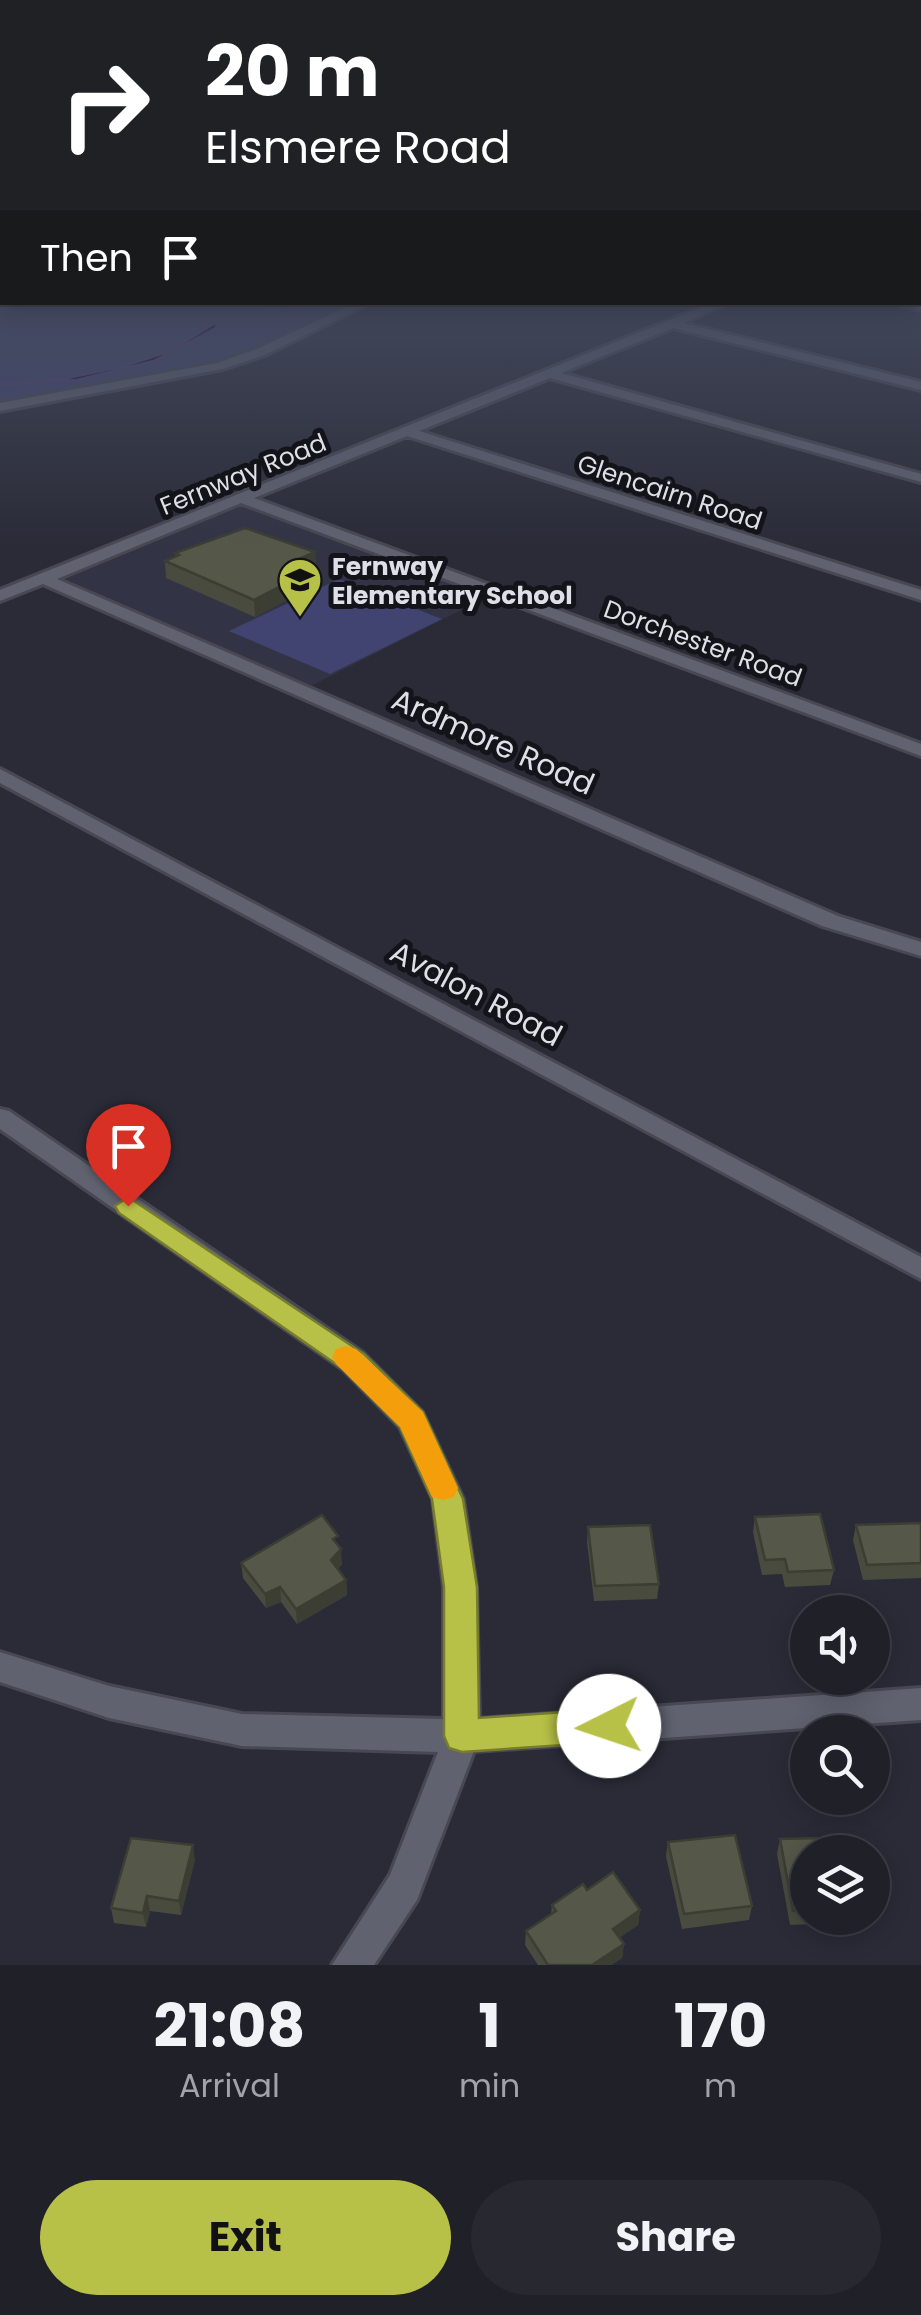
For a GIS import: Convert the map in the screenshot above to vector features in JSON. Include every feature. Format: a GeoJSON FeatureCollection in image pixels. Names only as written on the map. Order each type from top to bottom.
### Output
{"type":"FeatureCollection","features":[{"type":"Feature","properties":{"kind":"street"},"geometry":{"type":"LineString","coordinates":[[0,407],[212,367]]}},
{"type":"Feature","properties":{"kind":"street","name":"Fernway Road"},"geometry":{"type":"LineString","coordinates":[[0,596],[568,367]]}},
{"type":"Feature","properties":{"kind":"street"},"geometry":{"type":"LineString","coordinates":[[843,367],[921,386]]}},
{"type":"Feature","properties":{"kind":"street"},"geometry":{"type":"LineString","coordinates":[[550,374],[921,478]]}},
{"type":"Feature","properties":{"kind":"street","name":"Glencairn Road"},"geometry":{"type":"LineString","coordinates":[[406,432],[921,595]]}},
{"type":"Feature","properties":{"kind":"street","name":"Dorchester Road"},"geometry":{"type":"LineString","coordinates":[[243,499],[921,750]]}},
{"type":"Feature","properties":{"kind":"street","name":"Ardmore Road"},"geometry":{"type":"LineString","coordinates":[[44,579],[830,921],[921,949]]}},
{"type":"Feature","properties":{"kind":"street","name":"Avalon Road"},"geometry":{"type":"LineString","coordinates":[[0,776],[921,1269]]}},
{"type":"Feature","properties":{"kind":"street"},"geometry":{"type":"LineString","coordinates":[[0,1117],[353,1362],[412,1420],[448,1499],[460,1587],[462,1736],[404,1887],[352,1965]]}},
{"type":"Feature","properties":{"kind":"street"},"geometry":{"type":"LineString","coordinates":[[0,1667],[109,1702],[242,1730],[462,1736],[921,1704]]}},
{"type":"Feature","properties":{"kind":"shaded area"},"geometry":{"type":"Polygon","coordinates":[[[0,367],[203,367],[0,403],[0,367]]]}},
{"type":"Feature","properties":{"kind":"shaded area"},"geometry":{"type":"Polygon","coordinates":[[[131,367],[77,380],[0,384],[131,367]]]}},
{"type":"Feature","properties":{"kind":"shaded area","name":"Fernway Elementary School"},"geometry":{"type":"Polygon","coordinates":[[[239,507],[248,507],[489,596],[311,686],[65,579],[239,507]]]}},
{"type":"Feature","properties":{"kind":"shaded area"},"geometry":{"type":"Polygon","coordinates":[[[339,579],[442,619],[330,674],[229,631],[339,579]]]}},
{"type":"Feature","properties":{"kind":"building"},"geometry":{"type":"Polygon","coordinates":[[[245,528],[315,552],[290,563],[310,571],[254,600],[165,561],[179,555],[175,553],[245,528]]]}},
{"type":"Feature","properties":{"kind":"building"},"geometry":{"type":"Polygon","coordinates":[[[820,1514],[834,1570],[788,1572],[785,1559],[765,1560],[755,1517],[820,1514]]]}},
{"type":"Feature","properties":{"kind":"building"},"geometry":{"type":"Polygon","coordinates":[[[322,1515],[338,1536],[333,1539],[341,1549],[331,1560],[346,1580],[296,1609],[280,1587],[265,1594],[241,1563],[322,1515]]]}},
{"type":"Feature","properties":{"kind":"building"},"geometry":{"type":"Polygon","coordinates":[[[921,1523],[921,1563],[867,1565],[856,1525],[921,1523]]]}},
{"type":"Feature","properties":{"kind":"building"},"geometry":{"type":"Polygon","coordinates":[[[650,1525],[659,1584],[595,1586],[588,1527],[650,1525]]]}},
{"type":"Feature","properties":{"kind":"building"},"geometry":{"type":"Polygon","coordinates":[[[735,1835],[752,1906],[684,1914],[668,1842],[735,1835]]]}},
{"type":"Feature","properties":{"kind":"building"},"geometry":{"type":"Polygon","coordinates":[[[131,1838],[193,1845],[179,1901],[147,1896],[143,1913],[111,1908],[131,1838]]]}},
{"type":"Feature","properties":{"kind":"building"},"geometry":{"type":"Polygon","coordinates":[[[780,1839],[790,1839],[790,1894],[780,1839]]]}},
{"type":"Feature","properties":{"kind":"building"},"geometry":{"type":"Polygon","coordinates":[[[613,1872],[640,1910],[613,1929],[624,1944],[592,1965],[548,1965],[526,1931],[556,1911],[552,1905],[583,1884],[587,1890],[613,1872]]]}},
{"type":"Feature","properties":{"kind":"waterway"},"geometry":{"type":"LineString","coordinates":[[0,384],[19,383]]}},
{"type":"Feature","properties":{"kind":"slow traffic"},"geometry":{"type":"LineString","coordinates":[[346,1357],[412,1420],[443,1488]]}},
{"type":"Feature","properties":{"kind":"place","name":"Fernway Elementary School"},"geometry":{"type":"Point","coordinates":[300,618]}},
{"type":"Feature","properties":{"kind":"route"},"geometry":{"type":"LineString","coordinates":[[128,1206],[353,1362],[412,1420],[448,1499],[460,1587],[462,1736],[609,1726]]}}]}
